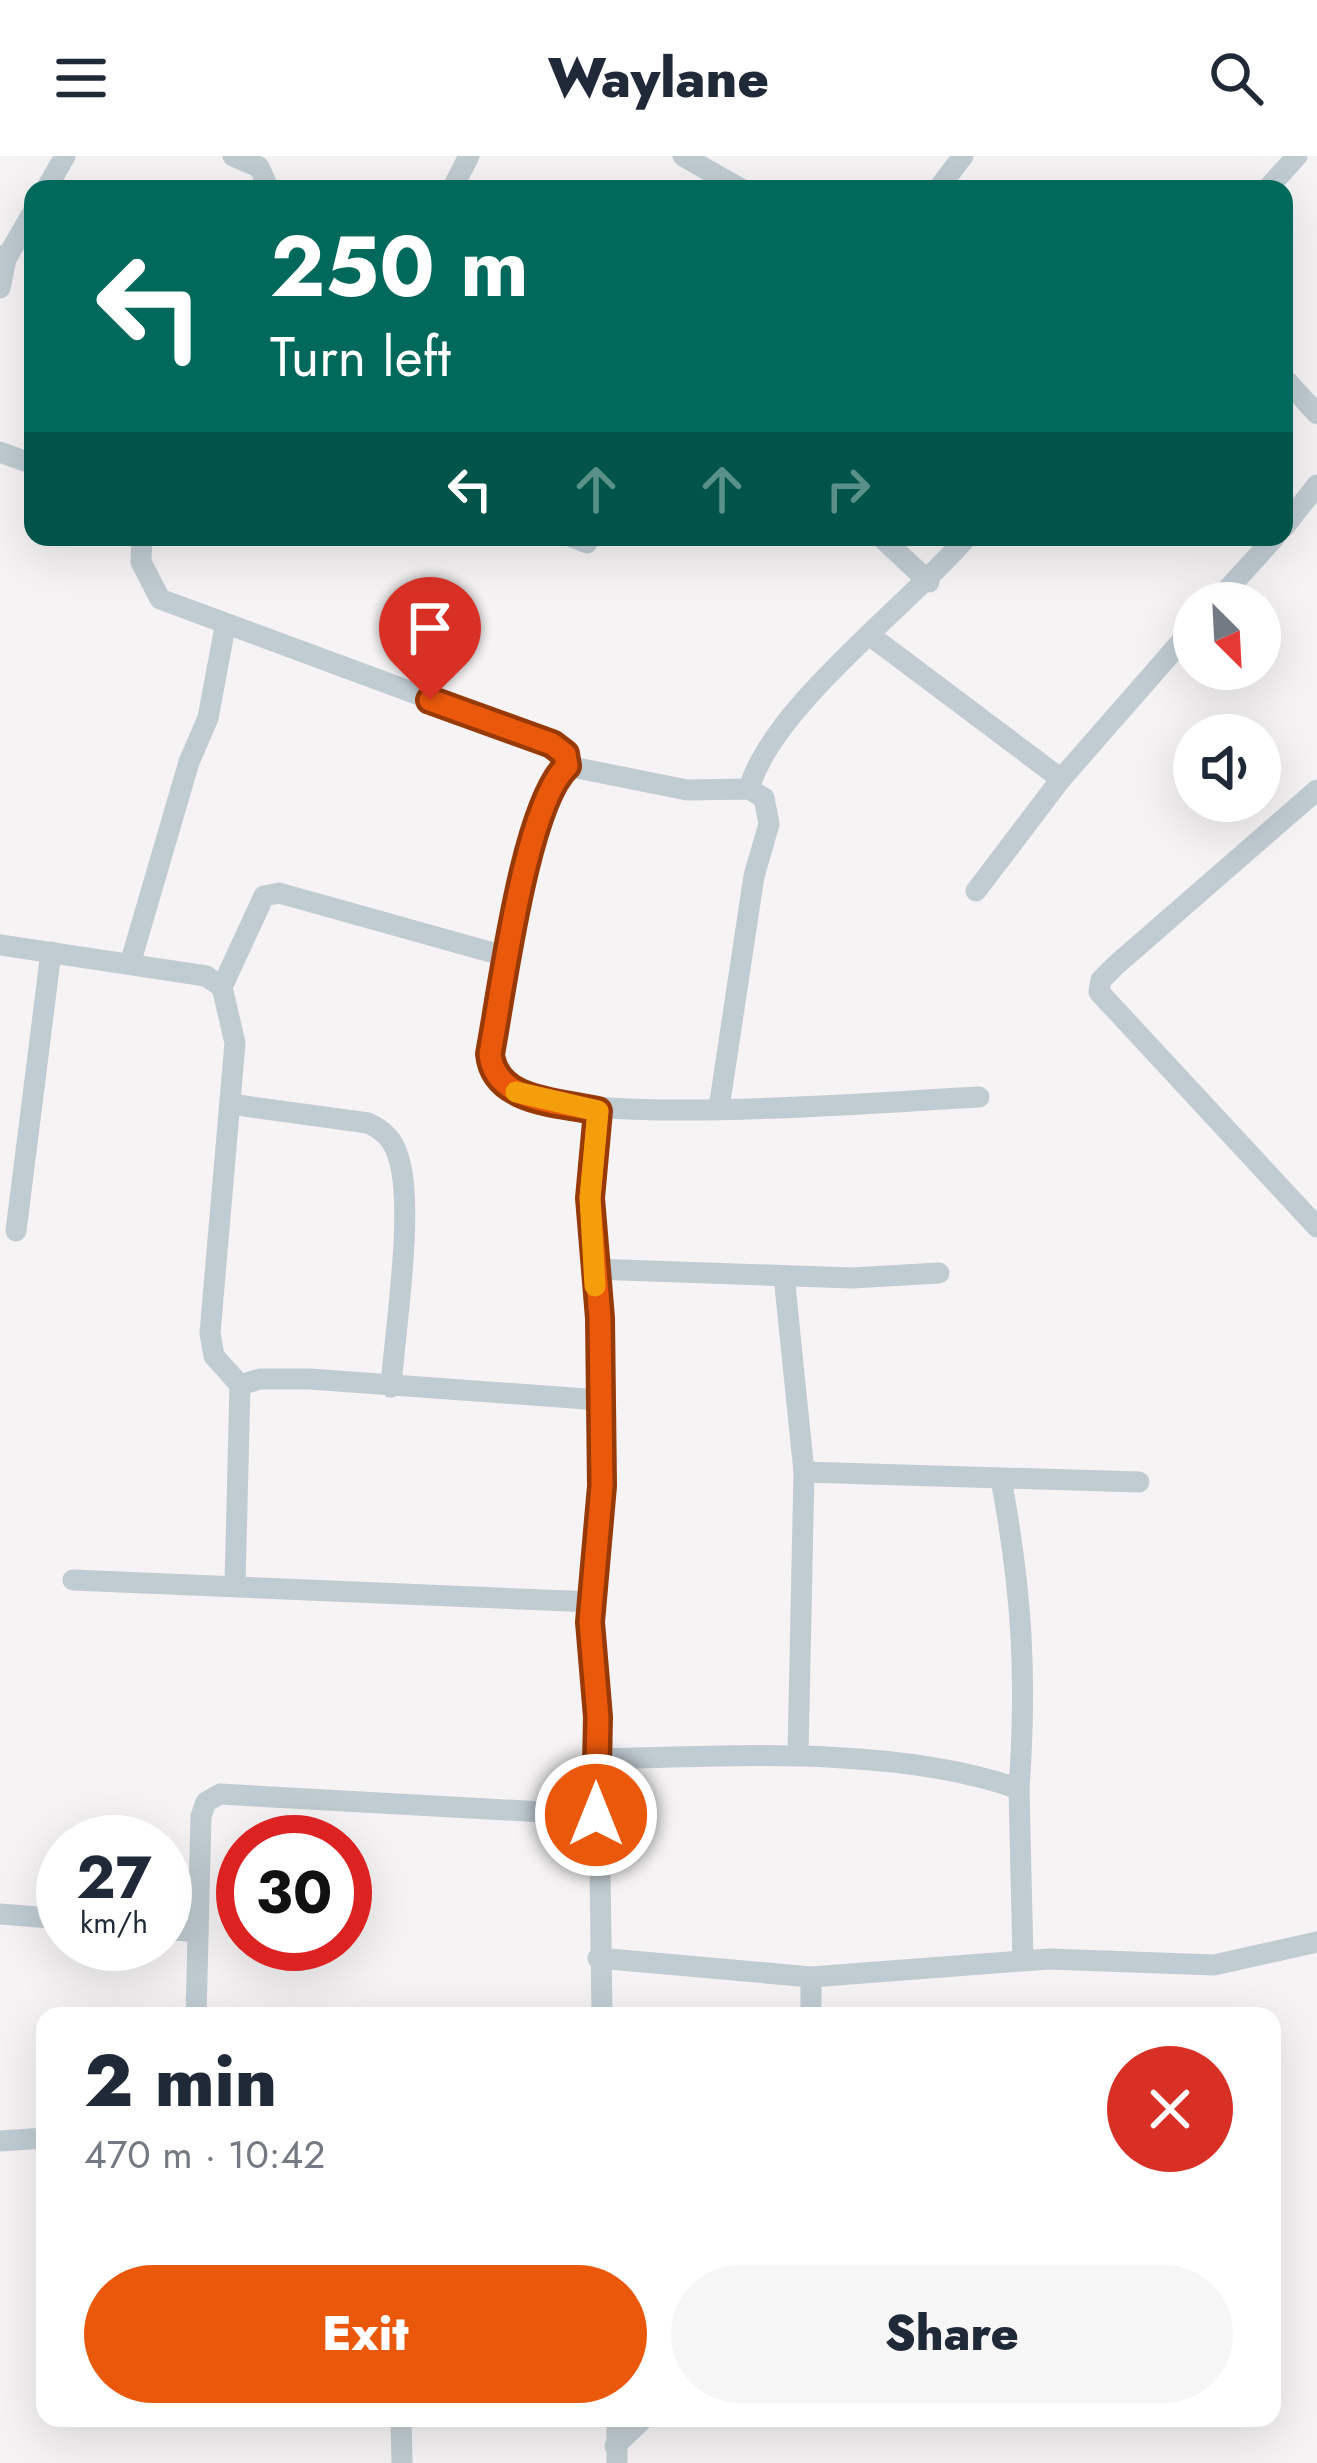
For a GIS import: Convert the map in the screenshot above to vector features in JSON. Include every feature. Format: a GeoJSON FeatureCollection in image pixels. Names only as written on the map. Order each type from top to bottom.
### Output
{"type":"FeatureCollection","features":[{"type":"Feature","properties":{"kind":"street"},"geometry":{"type":"LineString","coordinates":[[233,156],[259,167],[265,180]]}},
{"type":"Feature","properties":{"kind":"street"},"geometry":{"type":"LineString","coordinates":[[683,156],[726,180]]}},
{"type":"Feature","properties":{"kind":"street"},"geometry":{"type":"LineString","coordinates":[[945,180],[963,156]]}},
{"type":"Feature","properties":{"kind":"street"},"geometry":{"type":"LineString","coordinates":[[1275,180],[1297,156]]}},
{"type":"Feature","properties":{"kind":"street"},"geometry":{"type":"LineString","coordinates":[[0,288],[3,257],[24,226]]}},
{"type":"Feature","properties":{"kind":"street"},"geometry":{"type":"LineString","coordinates":[[1293,388],[1317,414]]}},
{"type":"Feature","properties":{"kind":"street"},"geometry":{"type":"LineString","coordinates":[[1293,516],[1317,485]]}},
{"type":"Feature","properties":{"kind":"street"},"geometry":{"type":"LineString","coordinates":[[142,546],[141,562],[160,599],[225,627],[552,744],[565,754],[567,766]]}},
{"type":"Feature","properties":{"kind":"street"},"geometry":{"type":"LineString","coordinates":[[890,546],[929,582]]}},
{"type":"Feature","properties":{"kind":"street"},"geometry":{"type":"LineString","coordinates":[[749,789],[756,763],[779,729],[960,546]]}},
{"type":"Feature","properties":{"kind":"street"},"geometry":{"type":"LineString","coordinates":[[1234,582],[1267,546]]}},
{"type":"Feature","properties":{"kind":"street"},"geometry":{"type":"LineString","coordinates":[[130,964],[189,762],[208,718],[225,627]]}},
{"type":"Feature","properties":{"kind":"street"},"geometry":{"type":"LineString","coordinates":[[872,637],[1061,779]]}},
{"type":"Feature","properties":{"kind":"street"},"geometry":{"type":"LineString","coordinates":[[976,891],[1061,779],[1173,651]]}},
{"type":"Feature","properties":{"kind":"street"},"geometry":{"type":"LineString","coordinates":[[567,766],[687,790],[749,789],[764,798],[769,824],[754,876],[718,1108]]}},
{"type":"Feature","properties":{"kind":"street"},"geometry":{"type":"LineString","coordinates":[[567,766],[554,778],[536,831],[508,957],[490,1054],[499,1082],[512,1091],[598,1111],[979,1096]]}},
{"type":"Feature","properties":{"kind":"street"},"geometry":{"type":"LineString","coordinates":[[1317,790],[1116,964],[1101,980],[1099,992],[1317,1227]]}},
{"type":"Feature","properties":{"kind":"street"},"geometry":{"type":"LineString","coordinates":[[236,1585],[240,1385],[214,1356],[210,1333],[235,1043],[222,987],[264,896],[279,893],[508,957]]}},
{"type":"Feature","properties":{"kind":"street"},"geometry":{"type":"LineString","coordinates":[[0,945],[206,976],[222,987]]}},
{"type":"Feature","properties":{"kind":"street"},"geometry":{"type":"LineString","coordinates":[[16,1231],[52,952]]}},
{"type":"Feature","properties":{"kind":"street"},"geometry":{"type":"LineString","coordinates":[[230,1104],[368,1123],[383,1130],[396,1149],[404,1191],[391,1388]]}},
{"type":"Feature","properties":{"kind":"street"},"geometry":{"type":"LineString","coordinates":[[598,1111],[590,1198],[600,1318],[601,1505],[593,1602],[601,2007]]}},
{"type":"Feature","properties":{"kind":"street"},"geometry":{"type":"LineString","coordinates":[[593,1269],[784,1276],[939,1274]]}},
{"type":"Feature","properties":{"kind":"street"},"geometry":{"type":"LineString","coordinates":[[784,1276],[804,1472],[798,1754]]}},
{"type":"Feature","properties":{"kind":"street"},"geometry":{"type":"LineString","coordinates":[[240,1385],[260,1379],[310,1379],[600,1400]]}},
{"type":"Feature","properties":{"kind":"street"},"geometry":{"type":"LineString","coordinates":[[804,1472],[1139,1483]]}},
{"type":"Feature","properties":{"kind":"street"},"geometry":{"type":"LineString","coordinates":[[1001,1479],[1022,1591],[1026,1679],[1019,1789],[1023,1960]]}},
{"type":"Feature","properties":{"kind":"street"},"geometry":{"type":"LineString","coordinates":[[73,1580],[593,1602]]}},
{"type":"Feature","properties":{"kind":"street"},"geometry":{"type":"LineString","coordinates":[[597,1759],[798,1754],[989,1778],[1019,1789]]}},
{"type":"Feature","properties":{"kind":"street"},"geometry":{"type":"LineString","coordinates":[[196,2007],[201,1816],[206,1802],[220,1794],[596,1815]]}},
{"type":"Feature","properties":{"kind":"street"},"geometry":{"type":"LineString","coordinates":[[0,1914],[36,1917]]}},
{"type":"Feature","properties":{"kind":"street"},"geometry":{"type":"LineString","coordinates":[[192,1931],[198,1931]]}},
{"type":"Feature","properties":{"kind":"street"},"geometry":{"type":"LineString","coordinates":[[598,1958],[811,1976],[1023,1960],[1214,1965],[1317,1942]]}},
{"type":"Feature","properties":{"kind":"street"},"geometry":{"type":"LineString","coordinates":[[811,1976],[812,2007]]}},
{"type":"Feature","properties":{"kind":"street"},"geometry":{"type":"LineString","coordinates":[[0,2141],[36,2139]]}},
{"type":"Feature","properties":{"kind":"street"},"geometry":{"type":"LineString","coordinates":[[401,2427],[402,2463]]}},
{"type":"Feature","properties":{"kind":"street"},"geometry":{"type":"LineString","coordinates":[[616,2455],[637,2427]]}},
{"type":"Feature","properties":{"kind":"slow traffic"},"geometry":{"type":"LineString","coordinates":[[516,1092],[598,1111],[590,1198],[595,1286]]}},
{"type":"Feature","properties":{"kind":"route"},"geometry":{"type":"LineString","coordinates":[[430,700],[552,744],[565,754],[567,766],[554,778],[536,831],[490,1054],[499,1082],[512,1091],[598,1111],[590,1198],[600,1318],[597,1442],[602,1486],[590,1622],[598,1717],[596,1815]]}}]}
